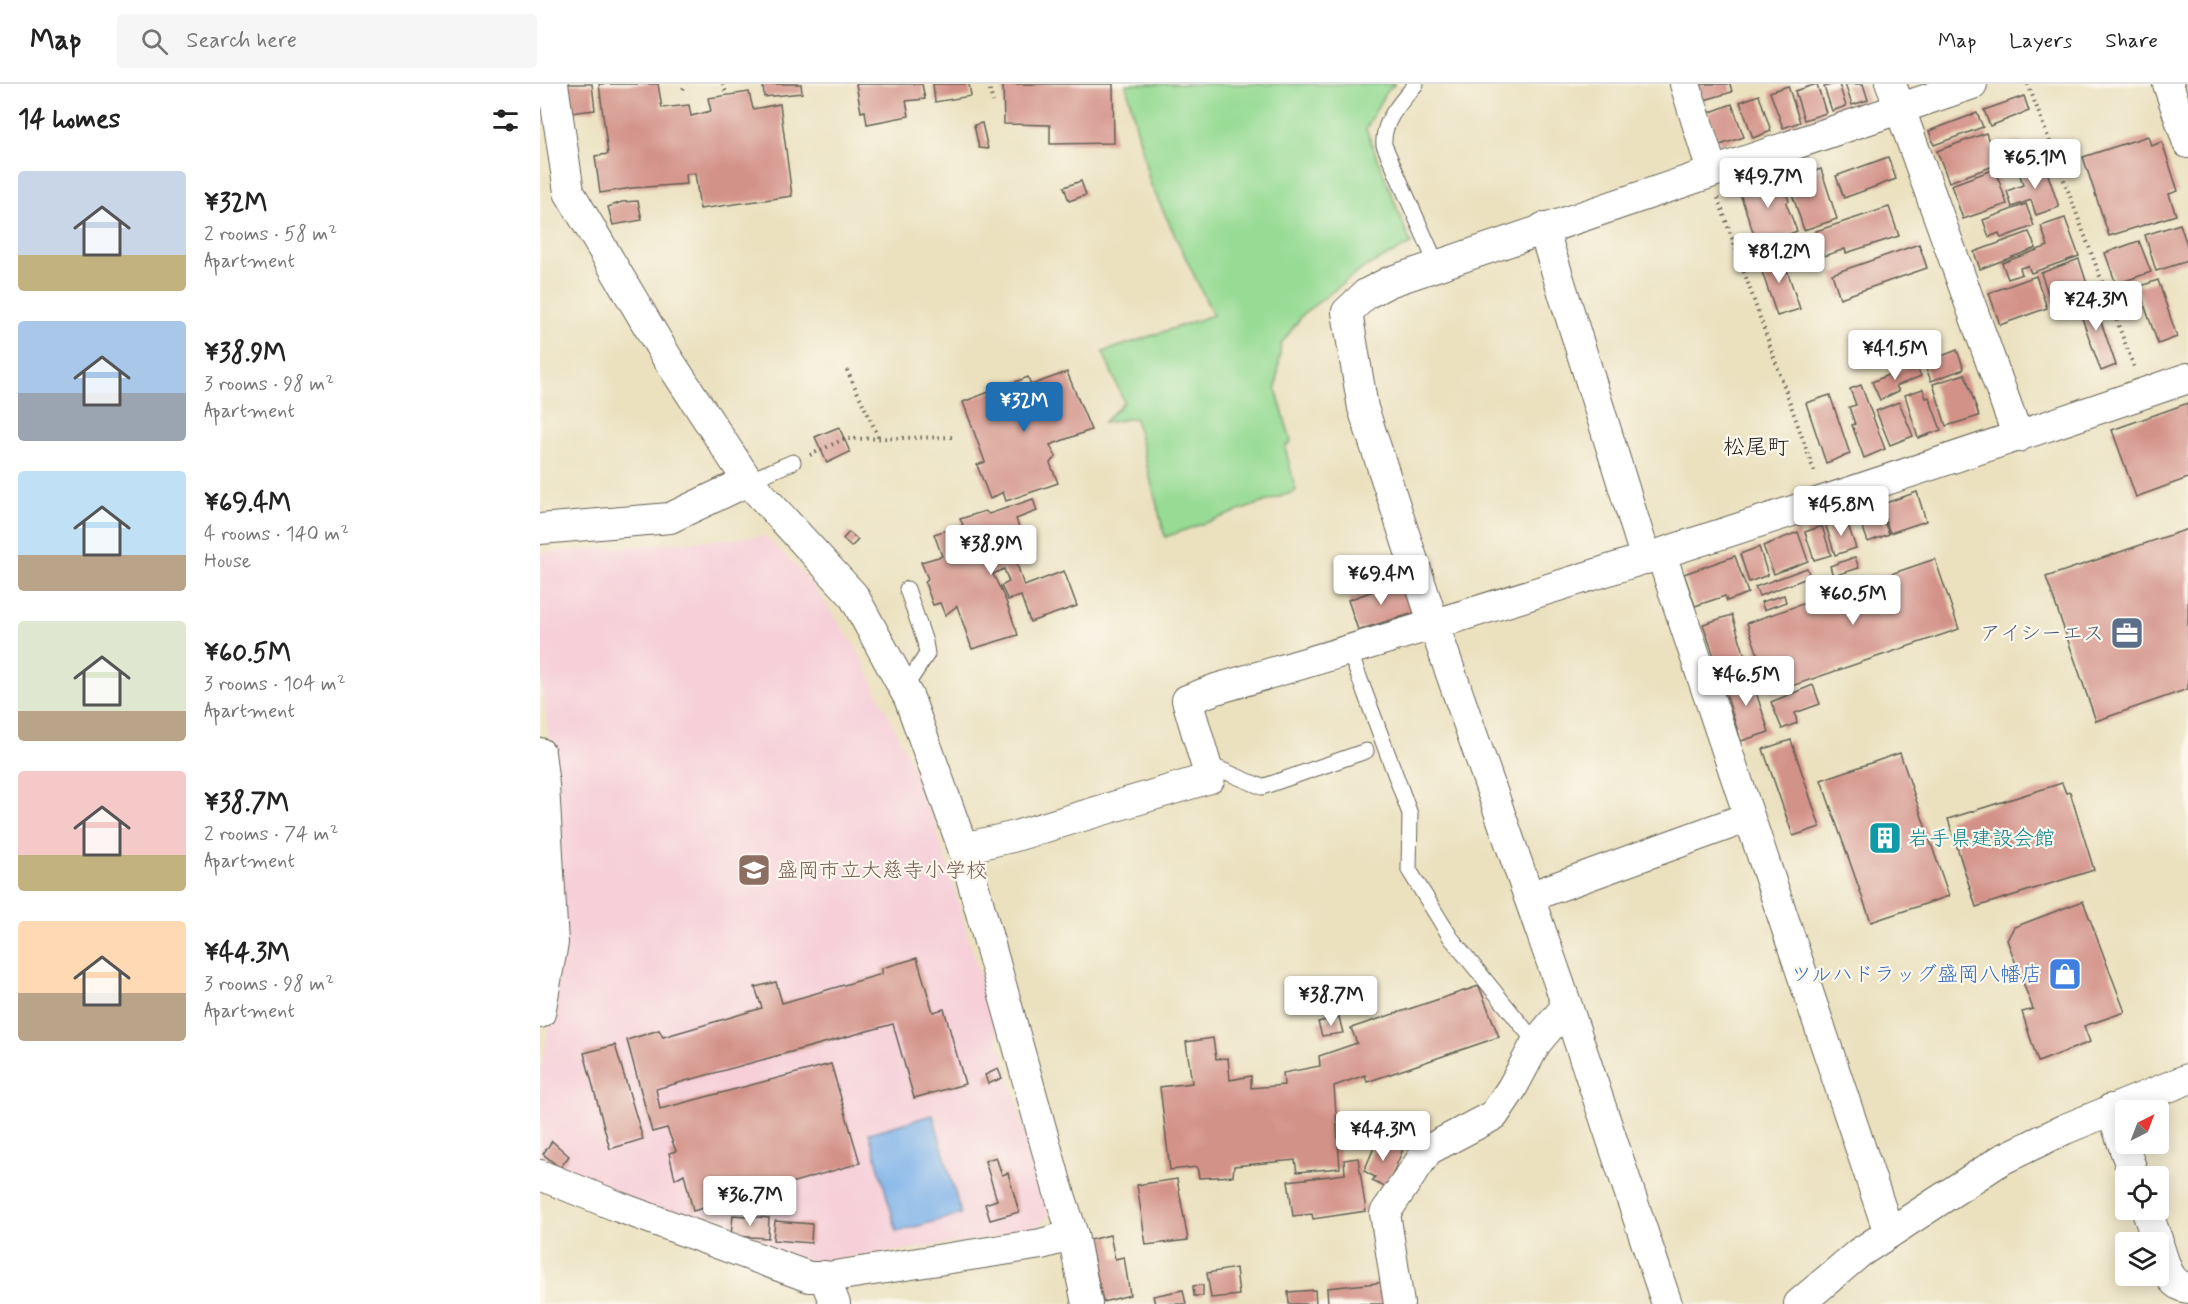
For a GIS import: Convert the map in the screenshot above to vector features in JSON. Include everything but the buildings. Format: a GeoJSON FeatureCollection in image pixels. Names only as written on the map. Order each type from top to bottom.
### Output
{"type":"FeatureCollection","features":[{"type":"Feature","properties":{"kind":"street"},"geometry":{"type":"LineString","coordinates":[[553,84],[569,192],[666,356],[748,481],[854,595],[904,690],[963,848],[1057,1186],[1073,1235],[1087,1304]]}},
{"type":"Feature","properties":{"kind":"street"},"geometry":{"type":"LineString","coordinates":[[1685,84],[1710,172]]}},
{"type":"Feature","properties":{"kind":"street"},"geometry":{"type":"LineString","coordinates":[[1667,1304],[1434,626],[1363,408],[1347,312],[1366,294],[1389,282],[1710,172],[1895,96],[1972,84]]}},
{"type":"Feature","properties":{"kind":"street"},"geometry":{"type":"LineString","coordinates":[[2168,84],[2188,143]]}},
{"type":"Feature","properties":{"kind":"street"},"geometry":{"type":"LineString","coordinates":[[1895,96],[2018,436]]}},
{"type":"Feature","properties":{"kind":"street"},"geometry":{"type":"LineString","coordinates":[[1543,228],[1653,557],[1749,817],[1889,1233]]}},
{"type":"Feature","properties":{"kind":"street"},"geometry":{"type":"LineString","coordinates":[[963,848],[1012,837],[1210,778],[1187,700],[1216,689],[1434,626],[1653,557],[2188,378]]}},
{"type":"Feature","properties":{"kind":"street"},"geometry":{"type":"LineString","coordinates":[[540,529],[670,518],[748,481]]}},
{"type":"Feature","properties":{"kind":"street"},"geometry":{"type":"LineString","coordinates":[[540,753],[544,785],[553,943],[540,1013]]}},
{"type":"Feature","properties":{"kind":"street"},"geometry":{"type":"LineString","coordinates":[[1529,897],[1749,817]]}},
{"type":"Feature","properties":{"kind":"street"},"geometry":{"type":"LineString","coordinates":[[1399,1304],[1384,1213],[1428,1150],[1494,1115],[1512,1089],[1536,1043],[1566,1006]]}},
{"type":"Feature","properties":{"kind":"street"},"geometry":{"type":"LineString","coordinates":[[1799,1304],[1859,1253],[2001,1160],[2111,1109],[2188,1079]]}},
{"type":"Feature","properties":{"kind":"street"},"geometry":{"type":"LineString","coordinates":[[2111,1109],[2131,1166]]}},
{"type":"Feature","properties":{"kind":"street"},"geometry":{"type":"LineString","coordinates":[[540,1175],[619,1207],[809,1277],[828,1277],[1041,1244],[1073,1235]]}},
{"type":"Feature","properties":{"kind":"street"},"geometry":{"type":"LineString","coordinates":[[2169,1273],[2179,1287],[2188,1288]]}},
{"type":"Feature","properties":{"kind":"street"},"geometry":{"type":"LineString","coordinates":[[824,1276],[835,1304]]}},
{"type":"Feature","properties":{"kind":"lane"},"geometry":{"type":"LineString","coordinates":[[1416,84],[1395,108],[1383,133],[1384,146],[1437,265]]}},
{"type":"Feature","properties":{"kind":"lane"},"geometry":{"type":"LineString","coordinates":[[748,481],[793,462]]}},
{"type":"Feature","properties":{"kind":"lane"},"geometry":{"type":"LineString","coordinates":[[904,690],[927,654],[926,642],[908,589]]}},
{"type":"Feature","properties":{"kind":"lane"},"geometry":{"type":"LineString","coordinates":[[1350,650],[1410,814],[1409,870],[1451,938],[1536,1043]]}},
{"type":"Feature","properties":{"kind":"lane"},"geometry":{"type":"LineString","coordinates":[[1205,763],[1262,787],[1366,751]]}},
{"type":"Feature","properties":{"kind":"path"},"geometry":{"type":"LineString","coordinates":[[683,89],[686,84]]}},
{"type":"Feature","properties":{"kind":"path"},"geometry":{"type":"LineString","coordinates":[[723,84],[726,93]]}},
{"type":"Feature","properties":{"kind":"path"},"geometry":{"type":"LineString","coordinates":[[988,84],[993,102]]}},
{"type":"Feature","properties":{"kind":"path"},"geometry":{"type":"LineString","coordinates":[[2028,84],[2144,393]]}},
{"type":"Feature","properties":{"kind":"path"},"geometry":{"type":"LineString","coordinates":[[1710,172],[1824,501]]}},
{"type":"Feature","properties":{"kind":"path"},"geometry":{"type":"LineString","coordinates":[[847,370],[879,438]]}},
{"type":"Feature","properties":{"kind":"path"},"geometry":{"type":"LineString","coordinates":[[821,450],[844,439],[955,437]]}},
{"type":"Feature","properties":{"kind":"shaded area","name":"盛岡市立大慈寺小学校"},"geometry":{"type":"Polygon","coordinates":[[[765,536],[806,576],[857,649],[928,799],[1049,1214],[1036,1231],[807,1264],[557,1173],[540,1159],[540,1074],[565,941],[551,756],[540,667],[540,553],[765,536]]]}},
{"type":"Feature","properties":{"kind":"green space"},"geometry":{"type":"Polygon","coordinates":[[[1126,84],[1395,84],[1385,93],[1366,129],[1411,244],[1365,267],[1304,313],[1281,344],[1276,389],[1291,441],[1285,447],[1296,491],[1165,537],[1135,418],[1103,423],[1124,402],[1103,352],[1213,315],[1150,183],[1126,84]]]}},
{"type":"Feature","properties":{"kind":"water"},"geometry":{"type":"Polygon","coordinates":[[[933,1115],[961,1214],[897,1232],[869,1133],[933,1115]]]}},
{"type":"Feature","properties":{"kind":"place","name":"アイシーエス"},"geometry":{"type":"Point","coordinates":[2127,633]}},
{"type":"Feature","properties":{"kind":"place","name":"岩手県建設会館"},"geometry":{"type":"Point","coordinates":[1885,838]}},
{"type":"Feature","properties":{"kind":"place","name":"盛岡市立大慈寺小学校"},"geometry":{"type":"Point","coordinates":[754,870]}},
{"type":"Feature","properties":{"kind":"place","name":"ツルハドラッグ盛岡八幡店"},"geometry":{"type":"Point","coordinates":[2065,974]}},
{"type":"Feature","properties":{"kind":"district","name":"松尾町"},"geometry":{"type":"Point","coordinates":[1756,446]}}]}
